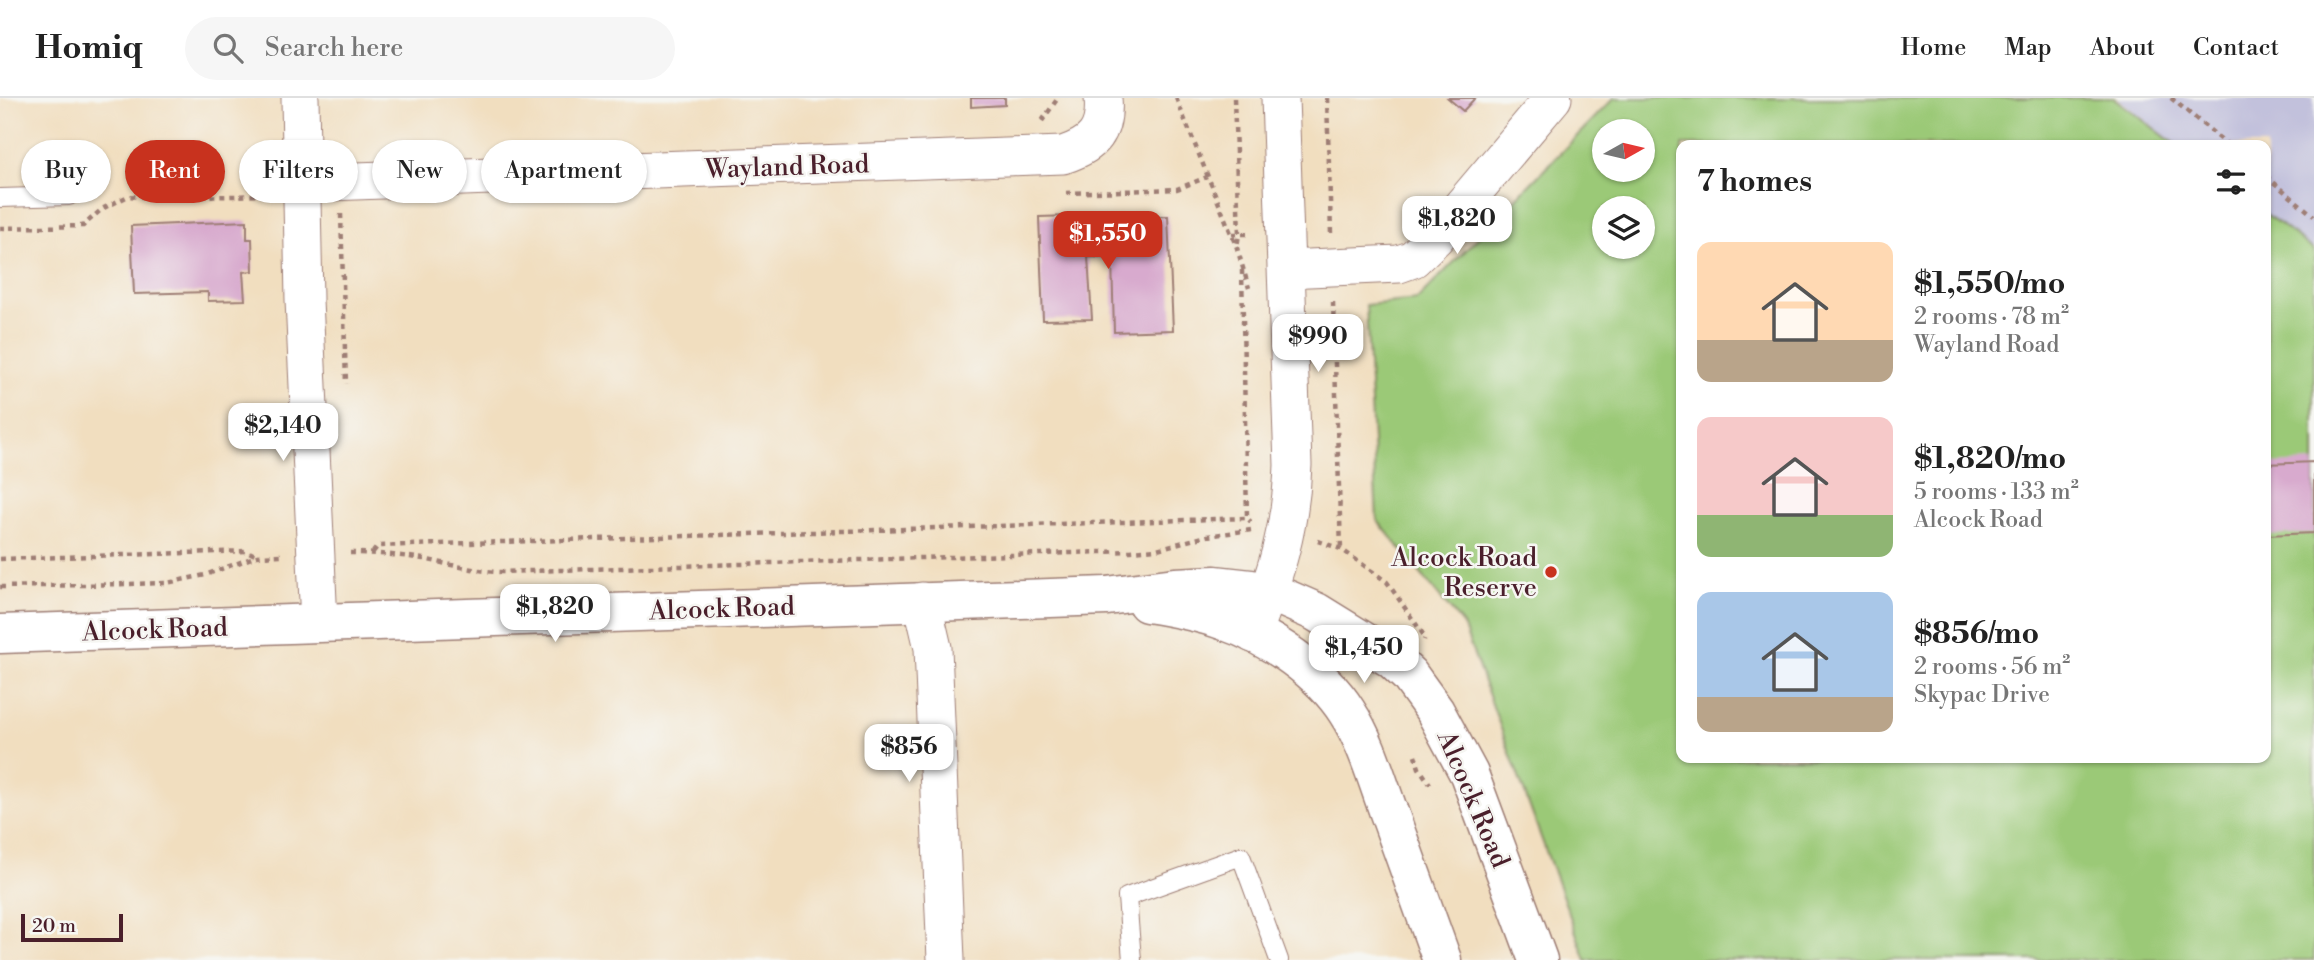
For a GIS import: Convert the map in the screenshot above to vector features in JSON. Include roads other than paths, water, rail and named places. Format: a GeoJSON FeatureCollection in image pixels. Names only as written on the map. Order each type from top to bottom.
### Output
{"type":"FeatureCollection","features":[{"type":"Feature","properties":{"kind":"street"},"geometry":{"type":"LineString","coordinates":[[300,98],[301,140]]}},
{"type":"Feature","properties":{"kind":"street","name":"Wayland Road"},"geometry":{"type":"LineString","coordinates":[[358,180],[1063,155],[1083,149],[1097,135],[1105,116],[1103,98]]}},
{"type":"Feature","properties":{"kind":"street"},"geometry":{"type":"LineString","coordinates":[[1253,634],[1287,533],[1292,491],[1280,98]]}},
{"type":"Feature","properties":{"kind":"street"},"geometry":{"type":"LineString","coordinates":[[1286,269],[1385,266],[1413,259],[1435,238],[1553,98]]}},
{"type":"Feature","properties":{"kind":"street"},"geometry":{"type":"LineString","coordinates":[[302,203],[304,300],[319,623]]}},
{"type":"Feature","properties":{"kind":"street","name":"Alcock Road"},"geometry":{"type":"LineString","coordinates":[[0,634],[1107,596],[1215,585],[1251,589],[1284,598],[1316,612],[1392,659],[1409,675],[1435,711],[1469,774],[1538,960]]}},
{"type":"Feature","properties":{"kind":"street","name":"Alcock Road"},"geometry":{"type":"LineString","coordinates":[[1107,596],[1184,609],[1226,621],[1270,642],[1299,662],[1327,688],[1347,711],[1371,764],[1442,960]]}},
{"type":"Feature","properties":{"kind":"street"},"geometry":{"type":"LineString","coordinates":[[922,601],[933,648],[946,960]]}},
{"type":"Feature","properties":{"kind":"lane"},"geometry":{"type":"LineString","coordinates":[[0,198],[21,197]]}},
{"type":"Feature","properties":{"kind":"lane"},"geometry":{"type":"LineString","coordinates":[[1132,960],[1127,897],[1241,856],[1279,960]]}},
{"type":"Feature","properties":{"kind":"place","name":"Alcock Road Reserve"},"geometry":{"type":"Point","coordinates":[1551,572]}}]}
